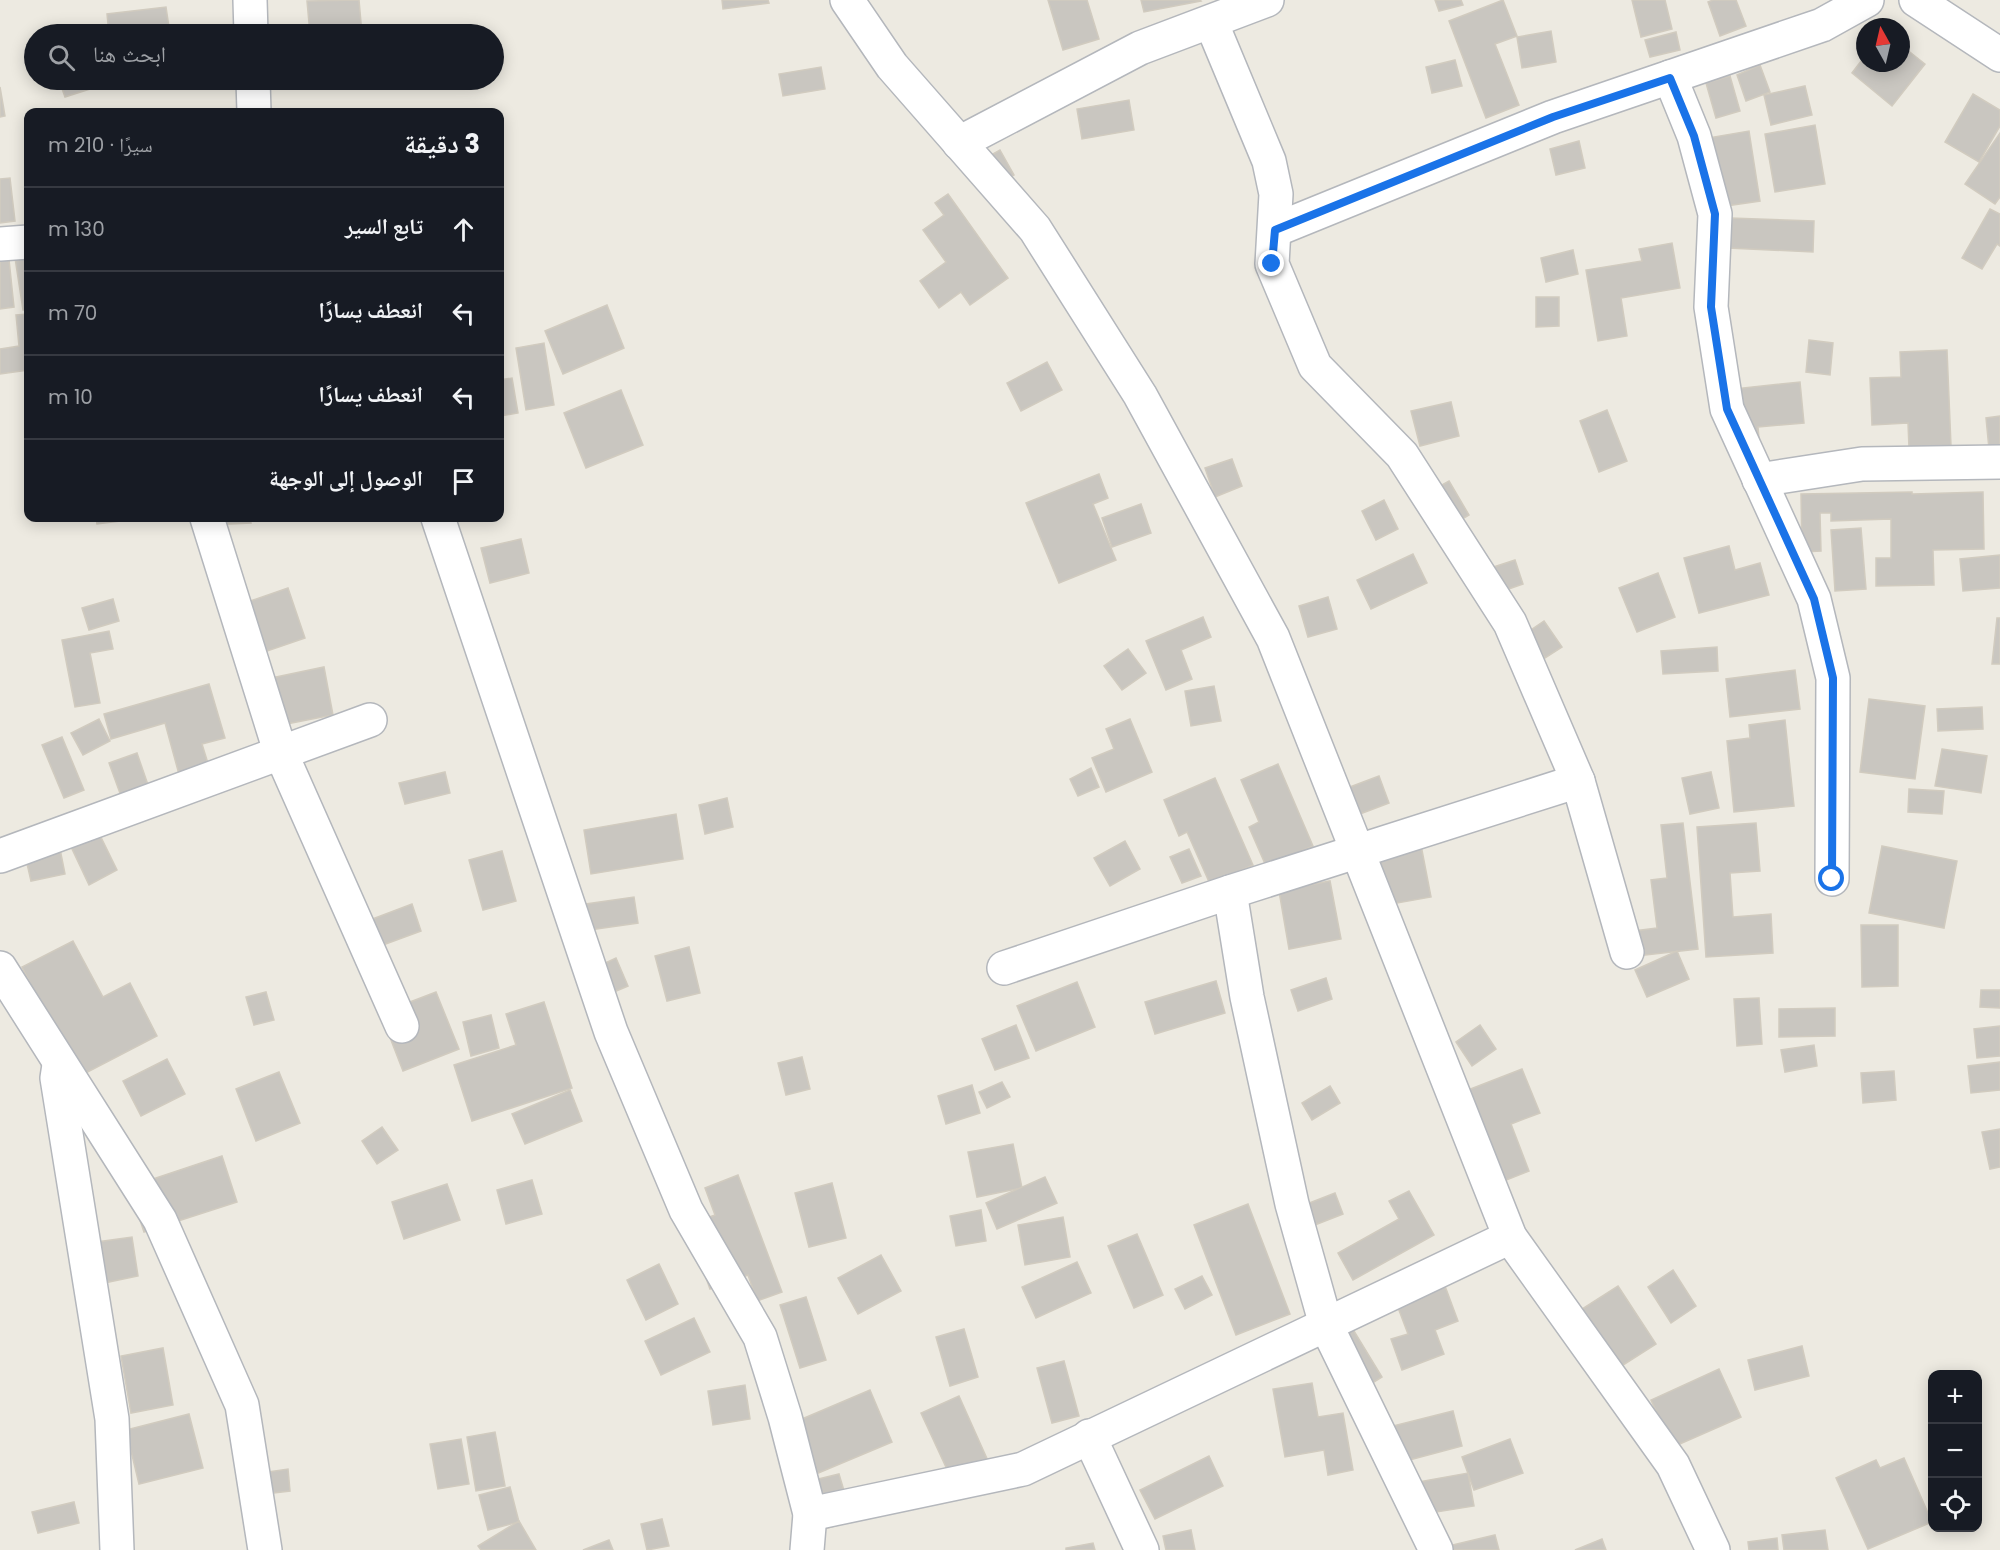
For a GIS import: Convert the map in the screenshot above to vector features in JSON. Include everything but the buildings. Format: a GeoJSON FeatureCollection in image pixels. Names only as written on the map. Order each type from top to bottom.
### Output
{"type":"FeatureCollection","features":[{"type":"Feature","properties":{"kind":"street"},"geometry":{"type":"LineString","coordinates":[[250,0],[251,24]]}},
{"type":"Feature","properties":{"kind":"street"},"geometry":{"type":"LineString","coordinates":[[847,0],[892,66],[1035,229],[1140,395],[1273,638],[1510,1237],[1673,1465],[1713,1550]]}},
{"type":"Feature","properties":{"kind":"street"},"geometry":{"type":"LineString","coordinates":[[959,143],[1140,48],[1267,0]]}},
{"type":"Feature","properties":{"kind":"street"},"geometry":{"type":"LineString","coordinates":[[1275,230],[1553,117],[1822,25],[1867,0]]}},
{"type":"Feature","properties":{"kind":"street"},"geometry":{"type":"LineString","coordinates":[[1916,0],[2000,55]]}},
{"type":"Feature","properties":{"kind":"street"},"geometry":{"type":"LineString","coordinates":[[1211,22],[1269,161],[1276,194],[1272,264],[1315,366],[1402,455],[1510,623],[1578,781],[1627,952]]}},
{"type":"Feature","properties":{"kind":"street"},"geometry":{"type":"LineString","coordinates":[[1670,78],[1694,136],[1715,214],[1711,307],[1727,409],[1814,599],[1833,678],[1832,879]]}},
{"type":"Feature","properties":{"kind":"street"},"geometry":{"type":"LineString","coordinates":[[253,90],[254,108]]}},
{"type":"Feature","properties":{"kind":"street"},"geometry":{"type":"LineString","coordinates":[[0,244],[24,242]]}},
{"type":"Feature","properties":{"kind":"street"},"geometry":{"type":"LineString","coordinates":[[1759,480],[1862,464],[2000,462]]}},
{"type":"Feature","properties":{"kind":"street"},"geometry":{"type":"LineString","coordinates":[[208,522],[280,751],[402,1026]]}},
{"type":"Feature","properties":{"kind":"street"},"geometry":{"type":"LineString","coordinates":[[439,522],[611,1032],[686,1210],[760,1337],[785,1417],[810,1514],[807,1550]]}},
{"type":"Feature","properties":{"kind":"street"},"geometry":{"type":"LineString","coordinates":[[0,855],[370,720]]}},
{"type":"Feature","properties":{"kind":"street"},"geometry":{"type":"LineString","coordinates":[[1004,968],[1230,892],[1578,781]]}},
{"type":"Feature","properties":{"kind":"street"},"geometry":{"type":"LineString","coordinates":[[1230,892],[1246,997],[1285,1170],[1326,1325],[1436,1550]]}},
{"type":"Feature","properties":{"kind":"street"},"geometry":{"type":"LineString","coordinates":[[0,968],[160,1220],[242,1405],[265,1550]]}},
{"type":"Feature","properties":{"kind":"street"},"geometry":{"type":"LineString","coordinates":[[59,1062],[57,1078],[112,1419],[117,1550]]}},
{"type":"Feature","properties":{"kind":"street"},"geometry":{"type":"LineString","coordinates":[[810,1514],[1023,1469],[1510,1237]]}},
{"type":"Feature","properties":{"kind":"street"},"geometry":{"type":"LineString","coordinates":[[1089,1436],[1142,1550]]}},
{"type":"Feature","properties":{"kind":"route"},"geometry":{"type":"LineString","coordinates":[[1272,264],[1275,230],[1553,117],[1670,78],[1694,136],[1715,214],[1711,307],[1727,409],[1814,599],[1833,678],[1832,879]]}}]}
